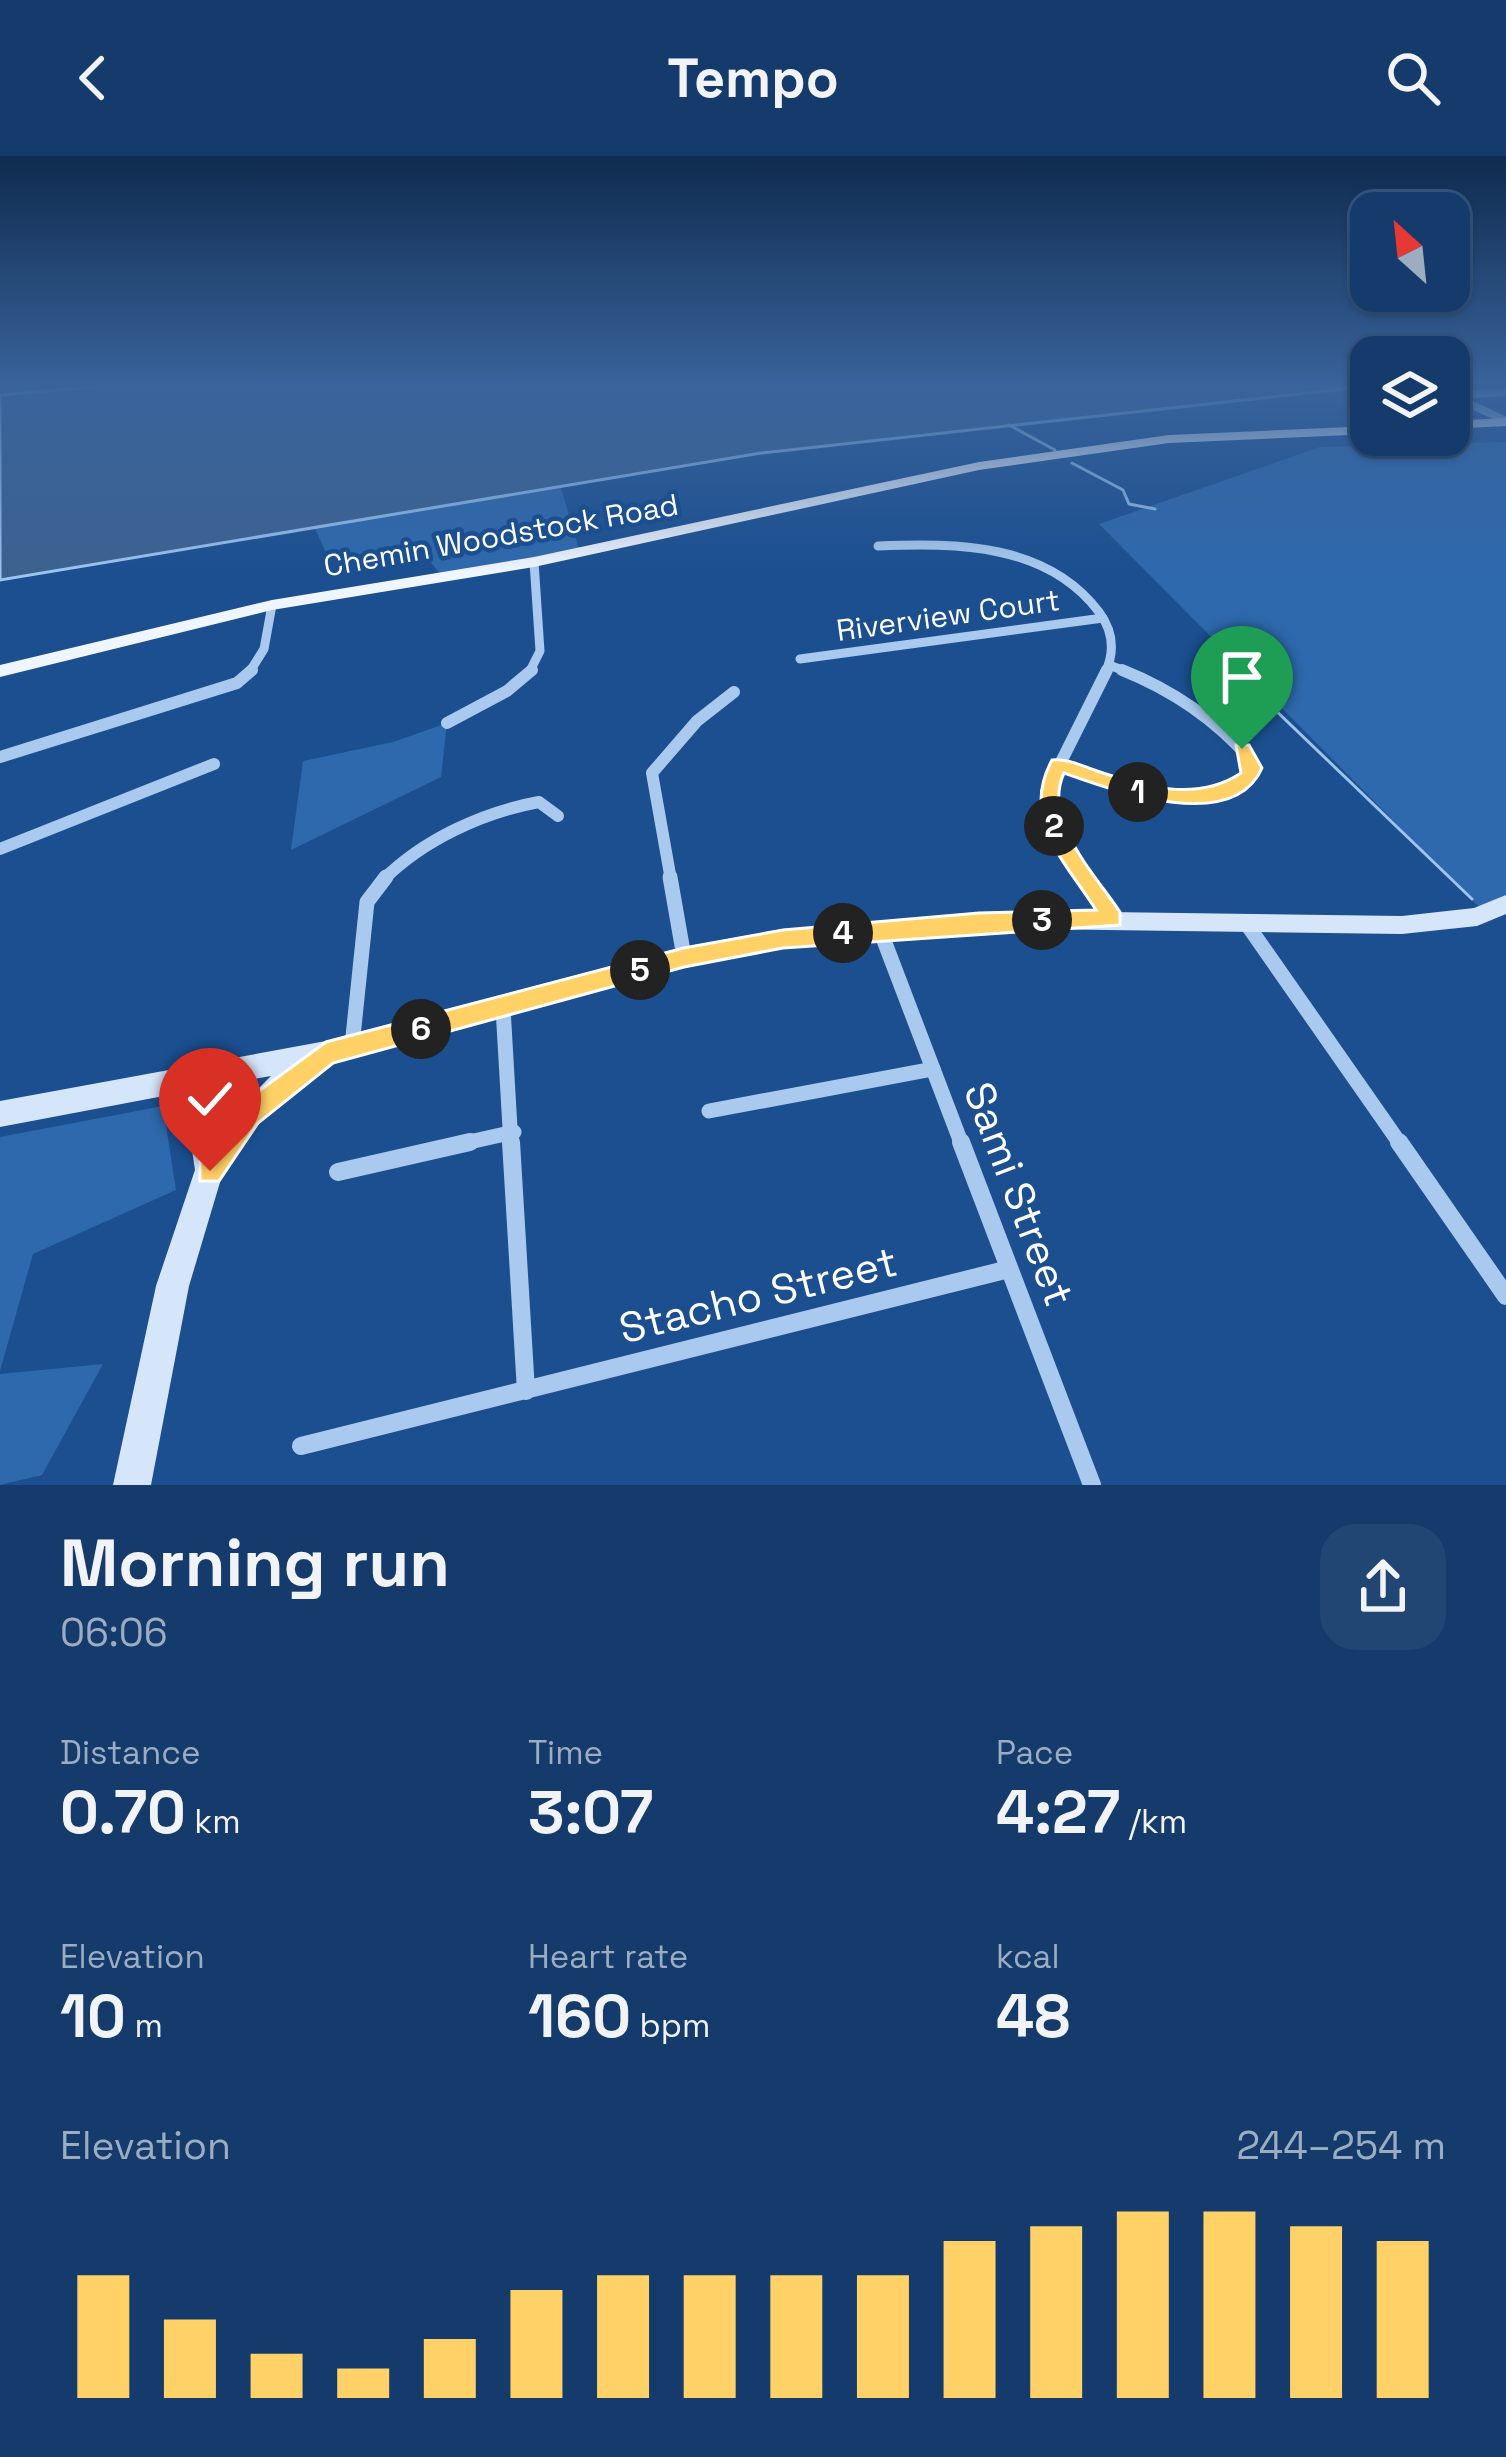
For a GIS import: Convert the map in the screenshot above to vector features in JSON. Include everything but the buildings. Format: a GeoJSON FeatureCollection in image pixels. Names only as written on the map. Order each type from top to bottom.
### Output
{"type":"FeatureCollection","features":[{"type":"Feature","properties":{"kind":"main road","name":"Chemin Woodstock Road"},"geometry":{"type":"LineString","coordinates":[[0,671],[272,605],[534,562],[1028,458],[1102,448]]}},
{"type":"Feature","properties":{"kind":"street"},"geometry":{"type":"LineString","coordinates":[[878,546],[973,545],[1003,551],[1063,577],[1103,618],[1114,644],[1109,664],[1046,792],[1052,824],[1112,919]]}},
{"type":"Feature","properties":{"kind":"street"},"geometry":{"type":"LineString","coordinates":[[447,723],[514,687],[538,667],[543,649],[534,562]]}},
{"type":"Feature","properties":{"kind":"street"},"geometry":{"type":"LineString","coordinates":[[0,757],[237,683],[254,673],[263,658],[272,605]]}},
{"type":"Feature","properties":{"kind":"street","name":"Riverview Court"},"geometry":{"type":"LineString","coordinates":[[800,659],[1103,618]]}},
{"type":"Feature","properties":{"kind":"street"},"geometry":{"type":"LineString","coordinates":[[1059,764],[1138,792],[1177,797],[1216,794],[1249,776],[1252,768],[1242,749],[1168,693],[1109,664]]}},
{"type":"Feature","properties":{"kind":"street"},"geometry":{"type":"LineString","coordinates":[[684,957],[652,773],[698,721],[734,692]]}},
{"type":"Feature","properties":{"kind":"street"},"geometry":{"type":"LineString","coordinates":[[0,849],[214,764]]}},
{"type":"Feature","properties":{"kind":"street"},"geometry":{"type":"LineString","coordinates":[[132,1485],[173,1300],[210,1171],[249,1114],[339,1050],[367,902],[376,883],[395,865],[512,807],[538,802],[558,816]]}},
{"type":"Feature","properties":{"kind":"street"},"geometry":{"type":"LineString","coordinates":[[0,1114],[339,1050],[684,957],[879,929],[1112,919],[1447,922],[1477,917],[1506,904]]}},
{"type":"Feature","properties":{"kind":"street"},"geometry":{"type":"LineString","coordinates":[[1245,922],[1506,1296]]}},
{"type":"Feature","properties":{"kind":"street","name":"Sami Street"},"geometry":{"type":"LineString","coordinates":[[879,929],[1092,1485]]}},
{"type":"Feature","properties":{"kind":"street"},"geometry":{"type":"LineString","coordinates":[[503,1008],[526,1391]]}},
{"type":"Feature","properties":{"kind":"street"},"geometry":{"type":"LineString","coordinates":[[709,1111],[933,1069]]}},
{"type":"Feature","properties":{"kind":"street"},"geometry":{"type":"LineString","coordinates":[[176,1082],[195,1100],[204,1120],[210,1171]]}},
{"type":"Feature","properties":{"kind":"street"},"geometry":{"type":"LineString","coordinates":[[338,1172],[514,1132]]}},
{"type":"Feature","properties":{"kind":"street","name":"Stacho Street"},"geometry":{"type":"LineString","coordinates":[[301,1446],[1009,1269]]}},
{"type":"Feature","properties":{"kind":"shaded area"},"geometry":{"type":"Polygon","coordinates":[[[0,448],[806,448],[0,580],[0,448]]]}},
{"type":"Feature","properties":{"kind":"shaded area"},"geometry":{"type":"Polygon","coordinates":[[[1317,448],[1350,448],[1350,456],[1470,456],[1470,448],[1506,448],[1506,904],[1484,912],[1099,524],[1317,448]]]}},
{"type":"Feature","properties":{"kind":"shaded area"},"geometry":{"type":"Polygon","coordinates":[[[560,485],[580,552],[442,577],[420,548],[329,559],[314,526],[560,485]]]}},
{"type":"Feature","properties":{"kind":"shaded area"},"geometry":{"type":"Polygon","coordinates":[[[447,723],[441,777],[291,850],[303,761],[393,742],[447,723]]]}},
{"type":"Feature","properties":{"kind":"shaded area"},"geometry":{"type":"Polygon","coordinates":[[[163,1106],[176,1190],[33,1254],[0,1371],[0,1137],[163,1106]]]}},
{"type":"Feature","properties":{"kind":"shaded area"},"geometry":{"type":"Polygon","coordinates":[[[103,1364],[42,1475],[0,1485],[0,1374],[103,1364]]]}},
{"type":"Feature","properties":{"kind":"waterway"},"geometry":{"type":"LineString","coordinates":[[1051,448],[1055,450]]}},
{"type":"Feature","properties":{"kind":"waterway"},"geometry":{"type":"LineString","coordinates":[[1072,463],[1123,490],[1129,504],[1155,509]]}},
{"type":"Feature","properties":{"kind":"waterway"},"geometry":{"type":"LineString","coordinates":[[1242,668],[1239,685],[1269,704],[1472,899]]}},
{"type":"Feature","properties":{"kind":"route"},"geometry":{"type":"LineString","coordinates":[[210,1171],[249,1114],[326,1053],[684,957],[783,939],[979,922],[1112,919],[1052,824],[1046,792],[1059,764],[1138,792],[1196,797],[1243,783],[1252,768],[1242,749]]}}]}
